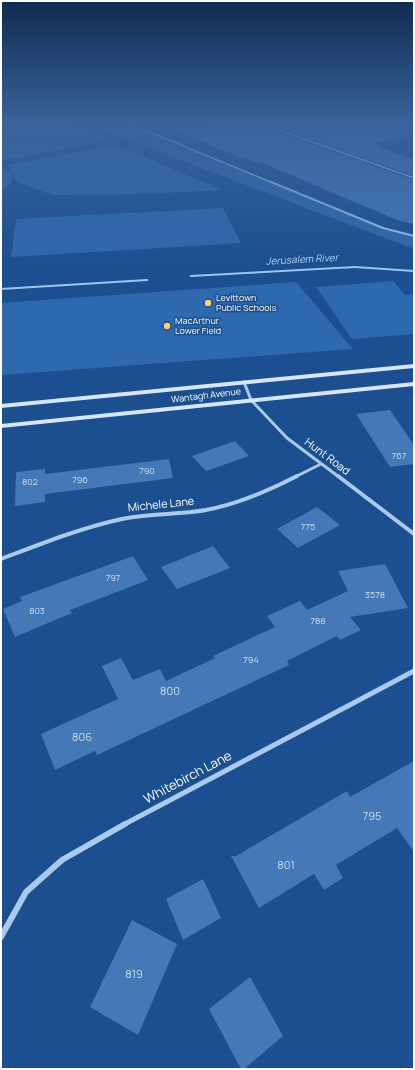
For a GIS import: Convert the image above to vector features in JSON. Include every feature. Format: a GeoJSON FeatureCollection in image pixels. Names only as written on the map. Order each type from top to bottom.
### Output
{"type":"FeatureCollection","features":[{"type":"Feature","properties":{"kind":"main road","name":"Wantagh Avenue"},"geometry":{"type":"LineString","coordinates":[[1,406],[414,366]]}},
{"type":"Feature","properties":{"kind":"main road","name":"Wantagh Avenue"},"geometry":{"type":"LineString","coordinates":[[1,426],[414,384]]}},
{"type":"Feature","properties":{"kind":"street"},"geometry":{"type":"LineString","coordinates":[[247,172],[383,228],[414,236]]}},
{"type":"Feature","properties":{"kind":"street"},"geometry":{"type":"LineString","coordinates":[[397,172],[414,178]]}},
{"type":"Feature","properties":{"kind":"street","name":"Hunt Road"},"geometry":{"type":"LineString","coordinates":[[244,382],[251,400],[287,438],[414,534]]}},
{"type":"Feature","properties":{"kind":"street","name":"Michele Lane"},"geometry":{"type":"LineString","coordinates":[[1,559],[92,527],[122,519],[206,510],[240,500],[288,481],[321,464]]}},
{"type":"Feature","properties":{"kind":"street","name":"Whitebirch Lane"},"geometry":{"type":"LineString","coordinates":[[1,937],[26,892],[62,860],[112,831],[414,671]]}},
{"type":"Feature","properties":{"kind":"shaded area"},"geometry":{"type":"Polygon","coordinates":[[[1,172],[11,172],[12,182],[1,191],[1,172]]]}},
{"type":"Feature","properties":{"kind":"shaded area"},"geometry":{"type":"Polygon","coordinates":[[[12,172],[179,172],[222,190],[138,194],[53,195],[17,182],[12,172]]]}},
{"type":"Feature","properties":{"kind":"shaded area"},"geometry":{"type":"Polygon","coordinates":[[[212,172],[244,172],[384,229],[414,237],[414,249],[212,172]]]}},
{"type":"Feature","properties":{"kind":"shaded area"},"geometry":{"type":"Polygon","coordinates":[[[223,208],[241,243],[11,257],[16,219],[223,208]]]}},
{"type":"Feature","properties":{"kind":"shaded area"},"geometry":{"type":"Polygon","coordinates":[[[393,281],[405,295],[414,294],[414,334],[352,339],[316,287],[393,281]]]}},
{"type":"Feature","properties":{"kind":"shaded area","name":"MacArthur Lower Field"},"geometry":{"type":"Polygon","coordinates":[[[296,282],[353,349],[1,375],[1,303],[296,282]]]}},
{"type":"Feature","properties":{"kind":"building"},"geometry":{"type":"Polygon","coordinates":[[[284,172],[391,172],[414,180],[414,224],[397,220],[284,172]]]}},
{"type":"Feature","properties":{"kind":"building"},"geometry":{"type":"Polygon","coordinates":[[[403,172],[414,172],[414,176],[403,172]]]}},
{"type":"Feature","properties":{"kind":"building"},"geometry":{"type":"Polygon","coordinates":[[[390,410],[414,445],[414,464],[390,467],[356,414],[390,410]]]}},
{"type":"Feature","properties":{"kind":"building"},"geometry":{"type":"Polygon","coordinates":[[[235,441],[249,456],[206,471],[192,456],[235,441]]]}},
{"type":"Feature","properties":{"kind":"building"},"geometry":{"type":"Polygon","coordinates":[[[169,459],[173,478],[45,494],[45,502],[15,506],[16,472],[45,469],[45,474],[169,459]]]}},
{"type":"Feature","properties":{"kind":"building"},"geometry":{"type":"Polygon","coordinates":[[[317,507],[340,525],[298,548],[277,529],[317,507]]]}},
{"type":"Feature","properties":{"kind":"building"},"geometry":{"type":"Polygon","coordinates":[[[213,546],[230,568],[177,589],[161,567],[213,546]]]}},
{"type":"Feature","properties":{"kind":"building"},"geometry":{"type":"Polygon","coordinates":[[[133,556],[148,580],[70,610],[72,613],[15,637],[3,609],[22,601],[20,597],[133,556]]]}},
{"type":"Feature","properties":{"kind":"building"},"geometry":{"type":"Polygon","coordinates":[[[385,564],[408,608],[350,617],[361,630],[340,640],[337,636],[287,661],[289,665],[97,755],[95,751],[55,770],[41,734],[118,699],[102,666],[121,658],[133,680],[160,669],[166,681],[215,658],[213,656],[275,627],[267,616],[300,601],[307,610],[348,591],[338,571],[385,564]]]}},
{"type":"Feature","properties":{"kind":"building"},"geometry":{"type":"Polygon","coordinates":[[[414,761],[414,852],[397,828],[336,865],[343,878],[324,890],[314,874],[259,908],[231,856],[236,856],[347,791],[350,797],[414,761]]]}},
{"type":"Feature","properties":{"kind":"building"},"geometry":{"type":"Polygon","coordinates":[[[203,879],[221,918],[183,940],[166,899],[203,879]]]}},
{"type":"Feature","properties":{"kind":"building"},"geometry":{"type":"Polygon","coordinates":[[[132,920],[177,944],[138,1035],[90,1007],[132,920]]]}},
{"type":"Feature","properties":{"kind":"building"},"geometry":{"type":"Polygon","coordinates":[[[250,977],[283,1036],[244,1069],[241,1069],[209,1009],[250,977]]]}},
{"type":"Feature","properties":{"kind":"waterway","name":"Jerusalem River"},"geometry":{"type":"LineString","coordinates":[[191,276],[355,267],[414,271]]}},
{"type":"Feature","properties":{"kind":"waterway","name":"Jerusalem River"},"geometry":{"type":"LineString","coordinates":[[1,289],[147,280]]}},
{"type":"Feature","properties":{"kind":"place","name":"Levittown Public Schools"},"geometry":{"type":"Point","coordinates":[208,303]}},
{"type":"Feature","properties":{"kind":"place","name":"MacArthur Lower Field"},"geometry":{"type":"Point","coordinates":[167,326]}}]}
